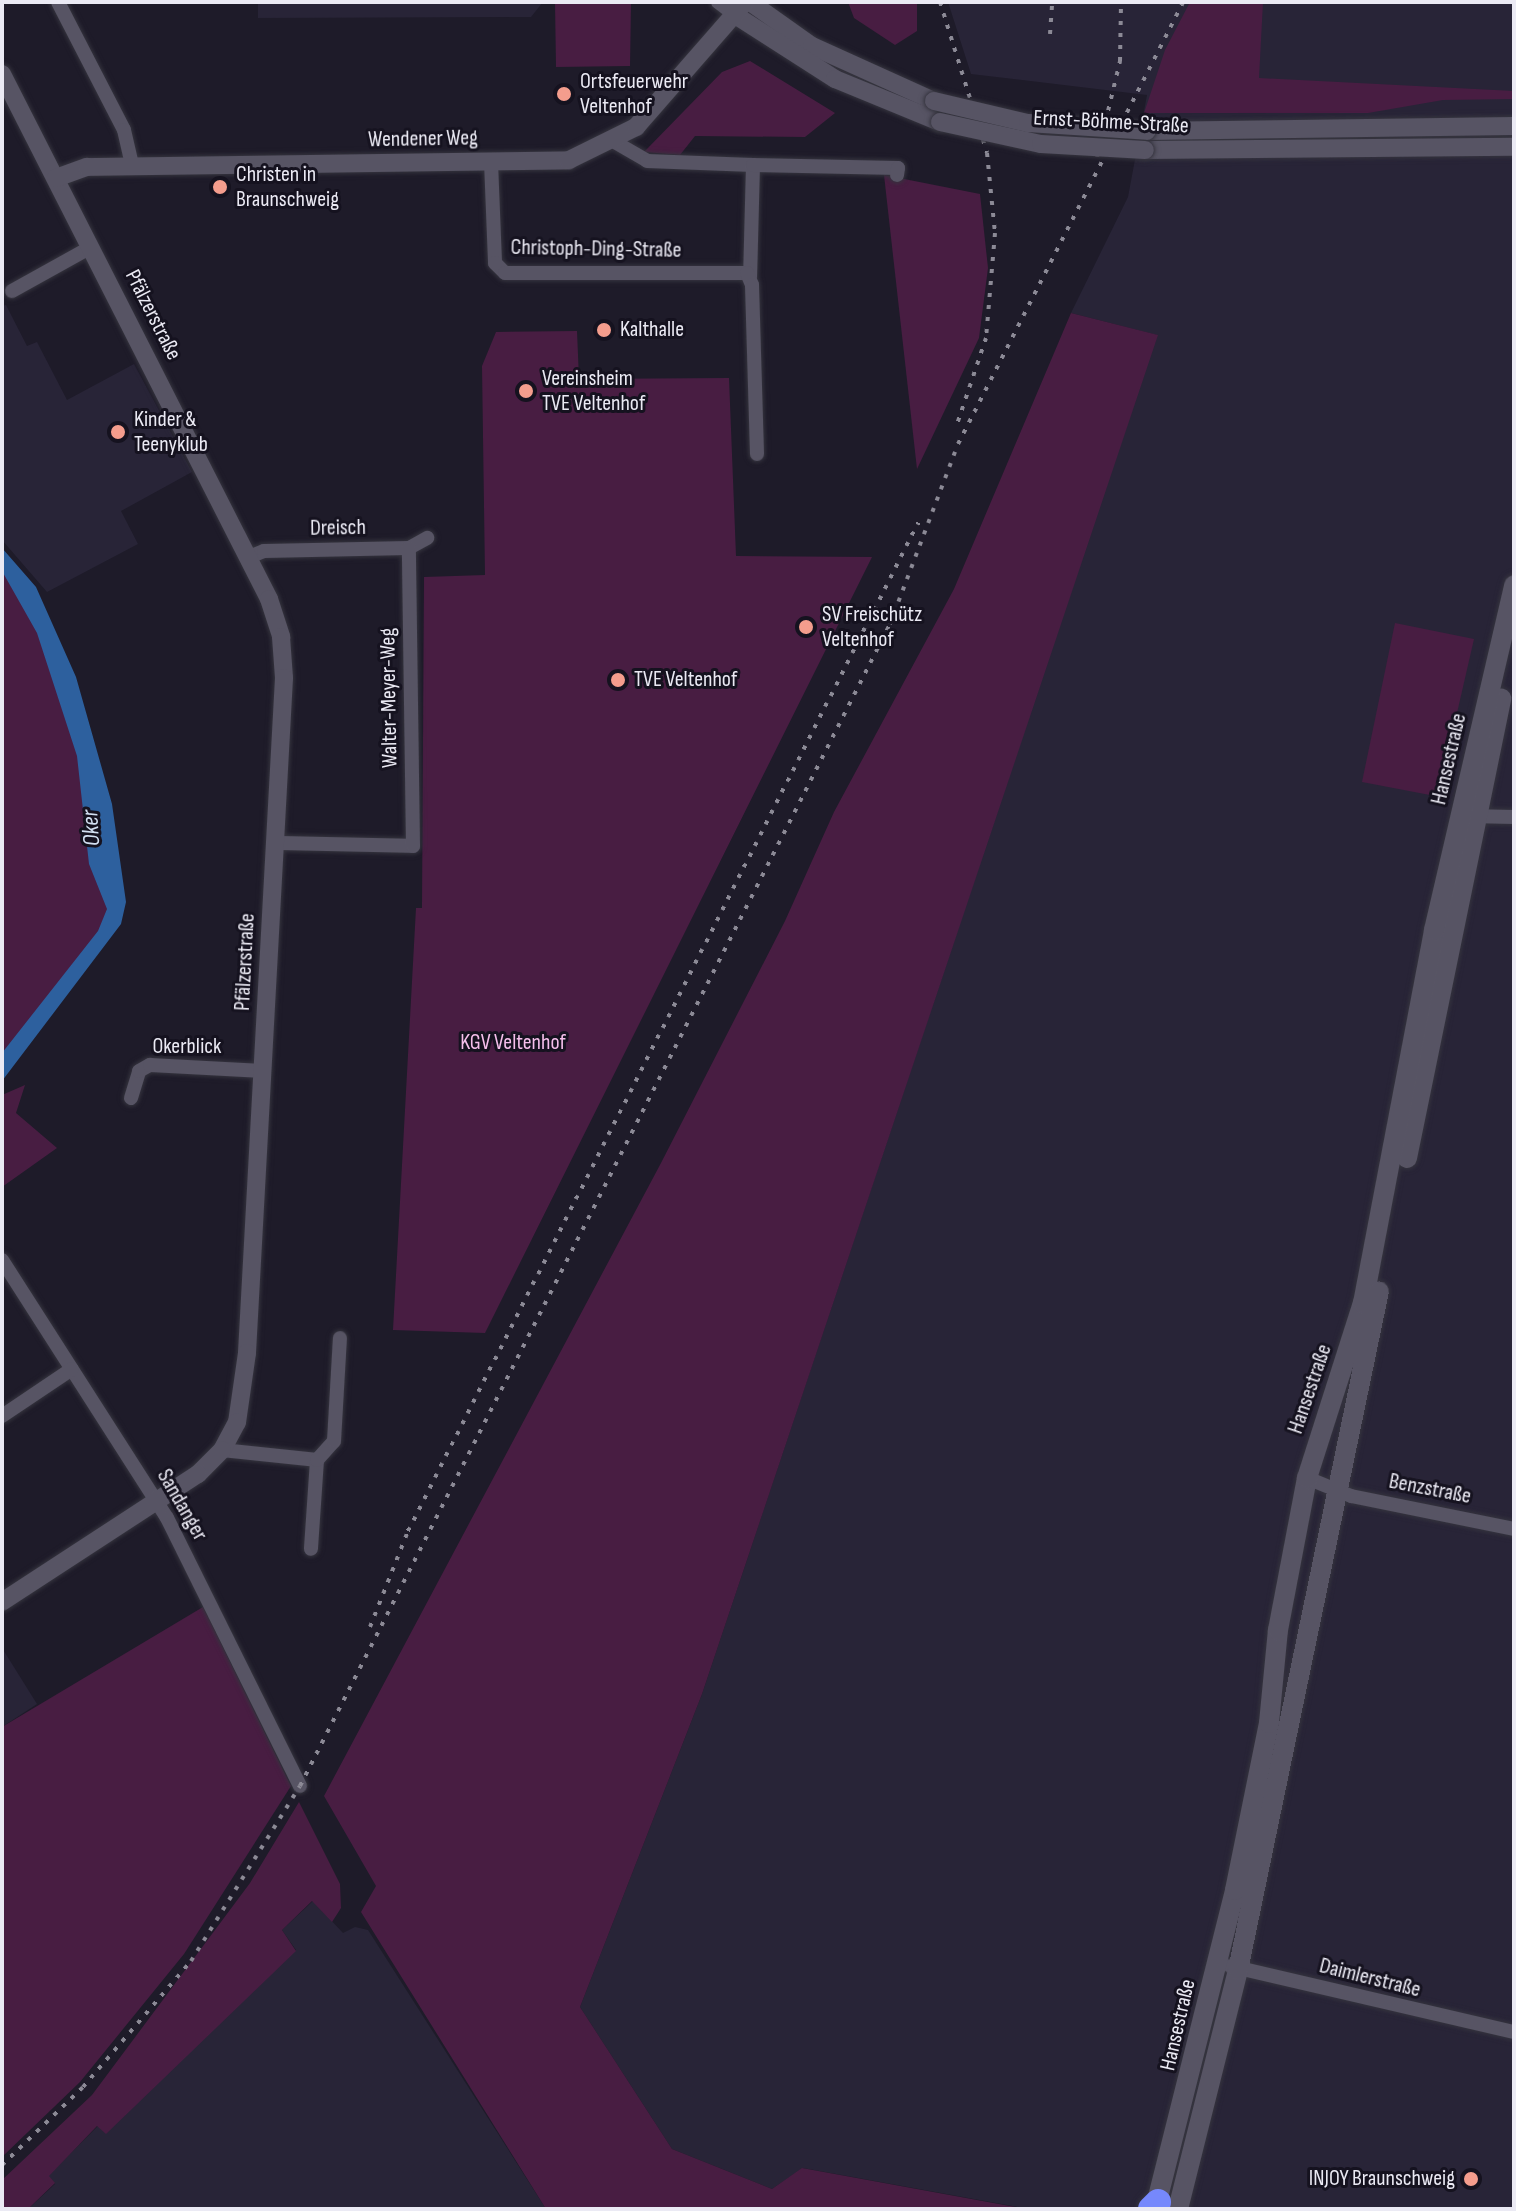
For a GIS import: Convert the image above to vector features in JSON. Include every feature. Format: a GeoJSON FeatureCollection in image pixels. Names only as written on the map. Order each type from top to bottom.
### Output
{"type":"FeatureCollection","features":[{"type":"Feature","properties":{"kind":"main road","name":"Hansestraße"},"geometry":{"type":"LineString","coordinates":[[1161,2207],[1238,1970],[1337,1493],[1514,585]]}},
{"type":"Feature","properties":{"kind":"main road","name":"Hansestraße"},"geometry":{"type":"LineString","coordinates":[[1161,2207],[1258,1783],[1278,1630],[1307,1478],[1363,1303],[1469,816],[1514,638]]}},
{"type":"Feature","properties":{"kind":"street"},"geometry":{"type":"LineString","coordinates":[[58,2],[124,130],[132,166]]}},
{"type":"Feature","properties":{"kind":"street","name":"Ernst-Böhme-Straße"},"geometry":{"type":"LineString","coordinates":[[718,2],[743,6],[812,46],[934,101],[1028,123],[1146,141],[1514,147]]}},
{"type":"Feature","properties":{"kind":"street","name":"Wendener Weg"},"geometry":{"type":"LineString","coordinates":[[56,178],[87,167],[569,160],[613,141],[656,110],[743,6]]}},
{"type":"Feature","properties":{"kind":"street","name":"Ernst-Böhme-Straße"},"geometry":{"type":"LineString","coordinates":[[743,6],[835,79],[940,122],[1041,144],[1514,126]]}},
{"type":"Feature","properties":{"kind":"street","name":"Pfälzerstraße"},"geometry":{"type":"LineString","coordinates":[[2,74],[249,557],[269,599],[284,656],[245,1383],[237,1422],[222,1450],[157,1502],[2,1602]]}},
{"type":"Feature","properties":{"kind":"street"},"geometry":{"type":"LineString","coordinates":[[613,141],[647,161],[898,168],[897,175]]}},
{"type":"Feature","properties":{"kind":"street","name":"Christoph-Ding-Straße"},"geometry":{"type":"LineString","coordinates":[[491,162],[495,263],[505,273],[742,271],[750,277]]}},
{"type":"Feature","properties":{"kind":"street"},"geometry":{"type":"LineString","coordinates":[[753,165],[750,277],[757,454]]}},
{"type":"Feature","properties":{"kind":"street"},"geometry":{"type":"LineString","coordinates":[[12,291],[91,247]]}},
{"type":"Feature","properties":{"kind":"street","name":"Dreisch"},"geometry":{"type":"LineString","coordinates":[[249,557],[264,551],[409,548],[427,538]]}},
{"type":"Feature","properties":{"kind":"street","name":"Walter-Meyer-Weg"},"geometry":{"type":"LineString","coordinates":[[275,843],[413,846],[409,548]]}},
{"type":"Feature","properties":{"kind":"street"},"geometry":{"type":"LineString","coordinates":[[1469,816],[1514,817]]}},
{"type":"Feature","properties":{"kind":"street","name":"Okerblick"},"geometry":{"type":"LineString","coordinates":[[131,1098],[139,1071],[150,1065],[263,1071]]}},
{"type":"Feature","properties":{"kind":"street","name":"Sandanger"},"geometry":{"type":"LineString","coordinates":[[2,1260],[157,1502],[300,1786]]}},
{"type":"Feature","properties":{"kind":"street"},"geometry":{"type":"LineString","coordinates":[[311,1549],[317,1460],[334,1441],[340,1338]]}},
{"type":"Feature","properties":{"kind":"street"},"geometry":{"type":"LineString","coordinates":[[2,1416],[72,1369]]}},
{"type":"Feature","properties":{"kind":"street"},"geometry":{"type":"LineString","coordinates":[[222,1450],[317,1460]]}},
{"type":"Feature","properties":{"kind":"street","name":"Benzstraße"},"geometry":{"type":"LineString","coordinates":[[1307,1478],[1337,1493],[1514,1529]]}},
{"type":"Feature","properties":{"kind":"street","name":"Daimlerstraße"},"geometry":{"type":"LineString","coordinates":[[1218,1960],[1238,1970],[1514,2032]]}},
{"type":"Feature","properties":{"kind":"shaded area"},"geometry":{"type":"Polygon","coordinates":[[[258,2],[543,2],[531,17],[258,18],[258,2]]]}},
{"type":"Feature","properties":{"kind":"shaded area"},"geometry":{"type":"Polygon","coordinates":[[[948,2],[1514,2],[1514,2209],[1029,2209],[803,2168],[772,2189],[672,2149],[580,2007],[702,1694],[1157,335],[1071,313],[1128,197],[1147,95],[971,74],[948,2]]]}},
{"type":"Feature","properties":{"kind":"shaded area"},"geometry":{"type":"Polygon","coordinates":[[[6,305],[27,346],[37,342],[67,400],[134,364],[192,472],[121,511],[138,544],[47,592],[2,540],[2,306],[6,305]]]}},
{"type":"Feature","properties":{"kind":"shaded area"},"geometry":{"type":"Polygon","coordinates":[[[2,1648],[37,1704],[2,1727],[2,1648]]]}},
{"type":"Feature","properties":{"kind":"shaded area"},"geometry":{"type":"Polygon","coordinates":[[[313,1901],[343,1933],[355,1927],[368,1930],[546,2209],[28,2209],[55,2184],[48,2176],[98,2126],[106,2133],[296,1950],[282,1930],[313,1901]]]}},
{"type":"Feature","properties":{"kind":"green space"},"geometry":{"type":"Polygon","coordinates":[[[555,2],[631,2],[630,66],[556,67],[555,2]]]}},
{"type":"Feature","properties":{"kind":"green space"},"geometry":{"type":"Polygon","coordinates":[[[848,2],[917,2],[917,31],[895,45],[854,18],[848,2]]]}},
{"type":"Feature","properties":{"kind":"green space"},"geometry":{"type":"Polygon","coordinates":[[[1190,2],[1263,2],[1259,78],[1514,91],[1514,99],[1443,100],[1368,113],[1144,113],[1165,50],[1190,2]]]}},
{"type":"Feature","properties":{"kind":"green space"},"geometry":{"type":"Polygon","coordinates":[[[750,61],[835,113],[805,137],[695,136],[680,155],[644,152],[722,72],[750,61]]]}},
{"type":"Feature","properties":{"kind":"green space"},"geometry":{"type":"Polygon","coordinates":[[[884,175],[980,194],[988,268],[979,338],[917,469],[884,175]]]}},
{"type":"Feature","properties":{"kind":"green space"},"geometry":{"type":"Polygon","coordinates":[[[1071,313],[1158,335],[702,1694],[580,2007],[672,2149],[772,2189],[802,2168],[1026,2209],[546,2209],[361,1912],[376,1886],[324,1796],[661,1163],[785,921],[834,812],[954,589],[1071,313]]]}},
{"type":"Feature","properties":{"kind":"green space","name":"TVE Veltenhof"},"geometry":{"type":"Polygon","coordinates":[[[577,331],[579,379],[729,378],[736,556],[872,557],[485,1333],[393,1330],[416,908],[422,908],[424,577],[485,575],[482,366],[496,332],[577,331]]]}},
{"type":"Feature","properties":{"kind":"green space"},"geometry":{"type":"Polygon","coordinates":[[[2,564],[35,607],[75,706],[113,906],[106,928],[2,1072],[2,564]]]}},
{"type":"Feature","properties":{"kind":"green space"},"geometry":{"type":"Polygon","coordinates":[[[1395,623],[1474,639],[1440,787],[1430,795],[1362,782],[1395,623]]]}},
{"type":"Feature","properties":{"kind":"green space"},"geometry":{"type":"Polygon","coordinates":[[[25,1085],[16,1113],[57,1148],[2,1187],[2,1095],[25,1085]]]}},
{"type":"Feature","properties":{"kind":"green space"},"geometry":{"type":"Polygon","coordinates":[[[203,1607],[291,1786],[184,1954],[80,2082],[2,2157],[2,1727],[203,1607]]]}},
{"type":"Feature","properties":{"kind":"green space"},"geometry":{"type":"Polygon","coordinates":[[[299,1802],[340,1884],[341,1908],[332,1922],[312,1901],[282,1930],[296,1951],[106,2134],[97,2126],[49,2176],[55,2183],[28,2209],[2,2209],[2,2180],[92,2095],[250,1883],[299,1802]]]}},
{"type":"Feature","properties":{"kind":"water","name":"Oker"},"geometry":{"type":"Polygon","coordinates":[[[2,548],[36,587],[76,677],[112,804],[126,902],[121,924],[2,1081],[2,1053],[98,931],[107,909],[89,864],[77,756],[37,633],[2,571],[2,548]]]}},
{"type":"Feature","properties":{"kind":"railway"},"geometry":{"type":"LineString","coordinates":[[940,2],[987,153],[995,233],[986,338],[956,427]]}},
{"type":"Feature","properties":{"kind":"railway"},"geometry":{"type":"LineString","coordinates":[[1050,34],[1052,2]]}},
{"type":"Feature","properties":{"kind":"railway"},"geometry":{"type":"LineString","coordinates":[[1097,157],[1120,61],[1121,2]]}},
{"type":"Feature","properties":{"kind":"railway"},"geometry":{"type":"LineString","coordinates":[[2,2165],[83,2087],[191,1961],[300,1786],[890,624],[958,444],[1183,2]]}},
{"type":"Feature","properties":{"kind":"railway"},"geometry":{"type":"LineString","coordinates":[[370,1627],[408,1531],[918,523]]}},
{"type":"Feature","properties":{"kind":"place","name":"Ortsfeuerwehr Veltenhof"},"geometry":{"type":"Point","coordinates":[564,94]}},
{"type":"Feature","properties":{"kind":"place","name":"Christen in Braunschweig"},"geometry":{"type":"Point","coordinates":[220,187]}},
{"type":"Feature","properties":{"kind":"place","name":"Kalthalle"},"geometry":{"type":"Point","coordinates":[604,330]}},
{"type":"Feature","properties":{"kind":"place","name":"Vereinsheim TVE Veltenhof"},"geometry":{"type":"Point","coordinates":[526,391]}},
{"type":"Feature","properties":{"kind":"place","name":"Kinder & Teenyklub"},"geometry":{"type":"Point","coordinates":[118,432]}},
{"type":"Feature","properties":{"kind":"place","name":"SV Freischütz Veltenhof"},"geometry":{"type":"Point","coordinates":[806,627]}},
{"type":"Feature","properties":{"kind":"place","name":"TVE Veltenhof"},"geometry":{"type":"Point","coordinates":[618,680]}},
{"type":"Feature","properties":{"kind":"place","name":"INJOY Braunschweig"},"geometry":{"type":"Point","coordinates":[1471,2179]}},
{"type":"Feature","properties":{"kind":"park label","name":"KGV Veltenhof"},"geometry":{"type":"Point","coordinates":[513,1043]}}]}
